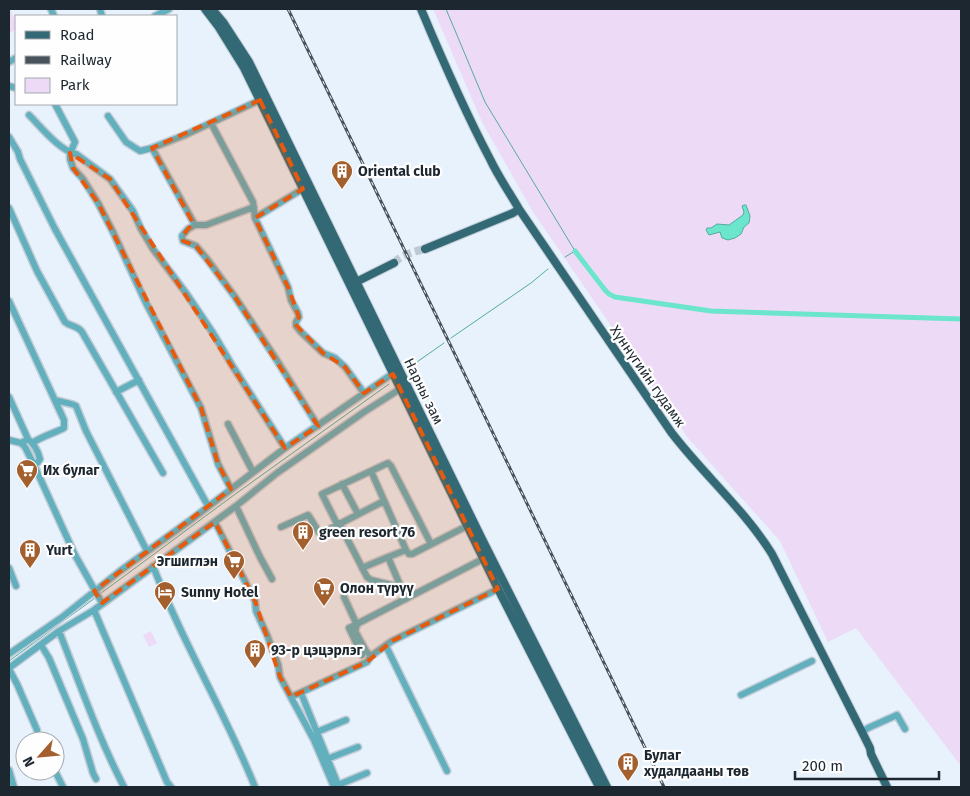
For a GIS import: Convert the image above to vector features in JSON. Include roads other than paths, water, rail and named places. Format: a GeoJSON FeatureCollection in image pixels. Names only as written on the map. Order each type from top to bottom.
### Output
{"type":"FeatureCollection","features":[{"type":"Feature","properties":{"kind":"main road","name":"Нарны зам"},"geometry":{"type":"LineString","coordinates":[[205,9],[244,68],[306,187]]}},
{"type":"Feature","properties":{"kind":"main road","name":"Нарны зам"},"geometry":{"type":"LineString","coordinates":[[212,9],[250,62],[306,187],[396,372],[607,787]]}},
{"type":"Feature","properties":{"kind":"main road","name":"Хүннүгийн гудамж"},"geometry":{"type":"LineString","coordinates":[[420,9],[482,145],[519,209],[671,432],[753,527],[767,546],[786,578],[870,748],[892,787]]}},
{"type":"Feature","properties":{"kind":"main road"},"geometry":{"type":"LineString","coordinates":[[425,248],[519,209]]}},
{"type":"Feature","properties":{"kind":"main road"},"geometry":{"type":"LineString","coordinates":[[353,284],[394,263]]}},
{"type":"Feature","properties":{"kind":"main road","name":"Нарны зам"},"geometry":{"type":"LineString","coordinates":[[396,372],[400,388],[483,559],[599,787]]}},
{"type":"Feature","properties":{"kind":"main road","name":"Хүннүгийн гудамж"},"geometry":{"type":"LineString","coordinates":[[870,748],[887,787]]}},
{"type":"Feature","properties":{"kind":"street"},"geometry":{"type":"LineString","coordinates":[[157,15],[169,9]]}},
{"type":"Feature","properties":{"kind":"street"},"geometry":{"type":"LineString","coordinates":[[108,116],[126,142],[140,151],[185,135],[260,100]]}},
{"type":"Feature","properties":{"kind":"street"},"geometry":{"type":"LineString","coordinates":[[56,105],[75,142],[70,153],[70,159],[74,168],[102,210],[146,303],[201,408],[218,464],[231,489]]}},
{"type":"Feature","properties":{"kind":"street"},"geometry":{"type":"LineString","coordinates":[[30,115],[43,130],[70,153],[76,154],[110,179],[133,211],[153,249],[213,333],[285,448]]}},
{"type":"Feature","properties":{"kind":"street"},"geometry":{"type":"LineString","coordinates":[[211,123],[253,202],[255,218],[288,287],[291,300],[298,313],[299,317],[296,326],[323,353],[335,358],[345,367],[364,393]]}},
{"type":"Feature","properties":{"kind":"street"},"geometry":{"type":"LineString","coordinates":[[9,137],[56,229],[208,506]]}},
{"type":"Feature","properties":{"kind":"street"},"geometry":{"type":"LineString","coordinates":[[152,148],[195,225]]}},
{"type":"Feature","properties":{"kind":"street"},"geometry":{"type":"LineString","coordinates":[[255,218],[306,187]]}},
{"type":"Feature","properties":{"kind":"street"},"geometry":{"type":"LineString","coordinates":[[254,206],[206,225],[195,225],[183,233],[182,236],[184,241],[196,246],[236,297],[318,426]]}},
{"type":"Feature","properties":{"kind":"street"},"geometry":{"type":"LineString","coordinates":[[9,208],[36,271],[65,322],[79,328],[163,473]]}},
{"type":"Feature","properties":{"kind":"street"},"geometry":{"type":"LineString","coordinates":[[9,301],[64,420],[64,428],[30,441],[21,443],[9,440]]}},
{"type":"Feature","properties":{"kind":"street"},"geometry":{"type":"LineString","coordinates":[[9,652],[61,618],[285,448],[396,372]]}},
{"type":"Feature","properties":{"kind":"street"},"geometry":{"type":"LineString","coordinates":[[116,392],[139,380]]}},
{"type":"Feature","properties":{"kind":"street"},"geometry":{"type":"LineString","coordinates":[[37,730],[9,668],[60,631],[94,610],[101,601],[215,522],[277,474],[400,388]]}},
{"type":"Feature","properties":{"kind":"street"},"geometry":{"type":"LineString","coordinates":[[9,397],[40,459],[34,465]]}},
{"type":"Feature","properties":{"kind":"street"},"geometry":{"type":"LineString","coordinates":[[54,400],[76,406],[86,431],[147,551]]}},
{"type":"Feature","properties":{"kind":"street"},"geometry":{"type":"LineString","coordinates":[[228,424],[253,472]]}},
{"type":"Feature","properties":{"kind":"street"},"geometry":{"type":"LineString","coordinates":[[21,443],[34,465],[75,555],[101,601]]}},
{"type":"Feature","properties":{"kind":"street"},"geometry":{"type":"LineString","coordinates":[[400,587],[371,580],[367,577],[322,494],[388,463],[431,544]]}},
{"type":"Feature","properties":{"kind":"street"},"geometry":{"type":"LineString","coordinates":[[371,471],[409,554],[467,526]]}},
{"type":"Feature","properties":{"kind":"street"},"geometry":{"type":"LineString","coordinates":[[342,484],[358,514]]}},
{"type":"Feature","properties":{"kind":"street"},"geometry":{"type":"LineString","coordinates":[[282,527],[308,515],[320,534],[384,501]]}},
{"type":"Feature","properties":{"kind":"street"},"geometry":{"type":"LineString","coordinates":[[236,506],[272,579]]}},
{"type":"Feature","properties":{"kind":"street"},"geometry":{"type":"LineString","coordinates":[[215,522],[255,601],[256,611],[278,664],[280,677],[337,787]]}},
{"type":"Feature","properties":{"kind":"street"},"geometry":{"type":"LineString","coordinates":[[362,568],[406,550]]}},
{"type":"Feature","properties":{"kind":"street"},"geometry":{"type":"LineString","coordinates":[[388,557],[406,599]]}},
{"type":"Feature","properties":{"kind":"street"},"geometry":{"type":"LineString","coordinates":[[362,655],[349,628],[483,559]]}},
{"type":"Feature","properties":{"kind":"street"},"geometry":{"type":"LineString","coordinates":[[153,566],[164,595],[237,742],[255,787]]}},
{"type":"Feature","properties":{"kind":"street"},"geometry":{"type":"LineString","coordinates":[[9,568],[16,586]]}},
{"type":"Feature","properties":{"kind":"street"},"geometry":{"type":"LineString","coordinates":[[291,697],[366,662],[371,656],[392,641],[498,589]]}},
{"type":"Feature","properties":{"kind":"street"},"geometry":{"type":"LineString","coordinates":[[344,597],[357,625],[355,631],[366,651],[371,656]]}},
{"type":"Feature","properties":{"kind":"street"},"geometry":{"type":"LineString","coordinates":[[94,610],[167,782],[171,787]]}},
{"type":"Feature","properties":{"kind":"street"},"geometry":{"type":"LineString","coordinates":[[60,631],[106,748],[124,787]]}},
{"type":"Feature","properties":{"kind":"street"},"geometry":{"type":"LineString","coordinates":[[40,645],[52,666],[83,739],[96,779]]}},
{"type":"Feature","properties":{"kind":"street"},"geometry":{"type":"LineString","coordinates":[[386,646],[447,770]]}},
{"type":"Feature","properties":{"kind":"street"},"geometry":{"type":"LineString","coordinates":[[741,695],[812,661]]}},
{"type":"Feature","properties":{"kind":"street"},"geometry":{"type":"LineString","coordinates":[[301,693],[328,758],[337,787]]}},
{"type":"Feature","properties":{"kind":"street"},"geometry":{"type":"LineString","coordinates":[[862,732],[898,715],[905,729]]}},
{"type":"Feature","properties":{"kind":"street"},"geometry":{"type":"LineString","coordinates":[[317,732],[346,720]]}},
{"type":"Feature","properties":{"kind":"street"},"geometry":{"type":"LineString","coordinates":[[328,758],[358,747]]}},
{"type":"Feature","properties":{"kind":"street"},"geometry":{"type":"LineString","coordinates":[[9,770],[14,787]]}},
{"type":"Feature","properties":{"kind":"street"},"geometry":{"type":"LineString","coordinates":[[337,787],[367,773]]}},
{"type":"Feature","properties":{"kind":"waterway"},"geometry":{"type":"LineString","coordinates":[[446,9],[485,102],[575,251],[565,257]]}},
{"type":"Feature","properties":{"kind":"waterway"},"geometry":{"type":"LineString","coordinates":[[575,251],[605,290],[615,297],[711,311],[961,319]]}},
{"type":"Feature","properties":{"kind":"waterway"},"geometry":{"type":"LineString","coordinates":[[451,338],[531,283],[548,269]]}},
{"type":"Feature","properties":{"kind":"waterway"},"geometry":{"type":"LineString","coordinates":[[407,369],[444,343]]}},
{"type":"Feature","properties":{"kind":"waterway"},"geometry":{"type":"LineString","coordinates":[[100,594],[389,384]]}},
{"type":"Feature","properties":{"kind":"waterway"},"geometry":{"type":"LineString","coordinates":[[9,661],[95,598]]}},
{"type":"Feature","properties":{"kind":"tunnel"},"geometry":{"type":"LineString","coordinates":[[394,263],[404,256],[425,249]]}},
{"type":"Feature","properties":{"kind":"railway"},"geometry":{"type":"LineString","coordinates":[[288,9],[664,787]]}},
{"type":"Feature","properties":{"kind":"place","name":"Oriental club"},"geometry":{"type":"Point","coordinates":[342,190]}},
{"type":"Feature","properties":{"kind":"place","name":"Их булаг"},"geometry":{"type":"Point","coordinates":[27,489]}},
{"type":"Feature","properties":{"kind":"place","name":"green resort 76"},"geometry":{"type":"Point","coordinates":[303,551]}},
{"type":"Feature","properties":{"kind":"place","name":"Yurt"},"geometry":{"type":"Point","coordinates":[30,569]}},
{"type":"Feature","properties":{"kind":"place","name":"Эгшиглэн"},"geometry":{"type":"Point","coordinates":[234,580]}},
{"type":"Feature","properties":{"kind":"place","name":"Олон түрүү"},"geometry":{"type":"Point","coordinates":[324,607]}},
{"type":"Feature","properties":{"kind":"place","name":"Sunny Hotel"},"geometry":{"type":"Point","coordinates":[165,611]}},
{"type":"Feature","properties":{"kind":"place","name":"93-р цэцэрлэг"},"geometry":{"type":"Point","coordinates":[255,669]}},
{"type":"Feature","properties":{"kind":"place","name":"Булаг худалдааны төв"},"geometry":{"type":"Point","coordinates":[628,782]}}]}
